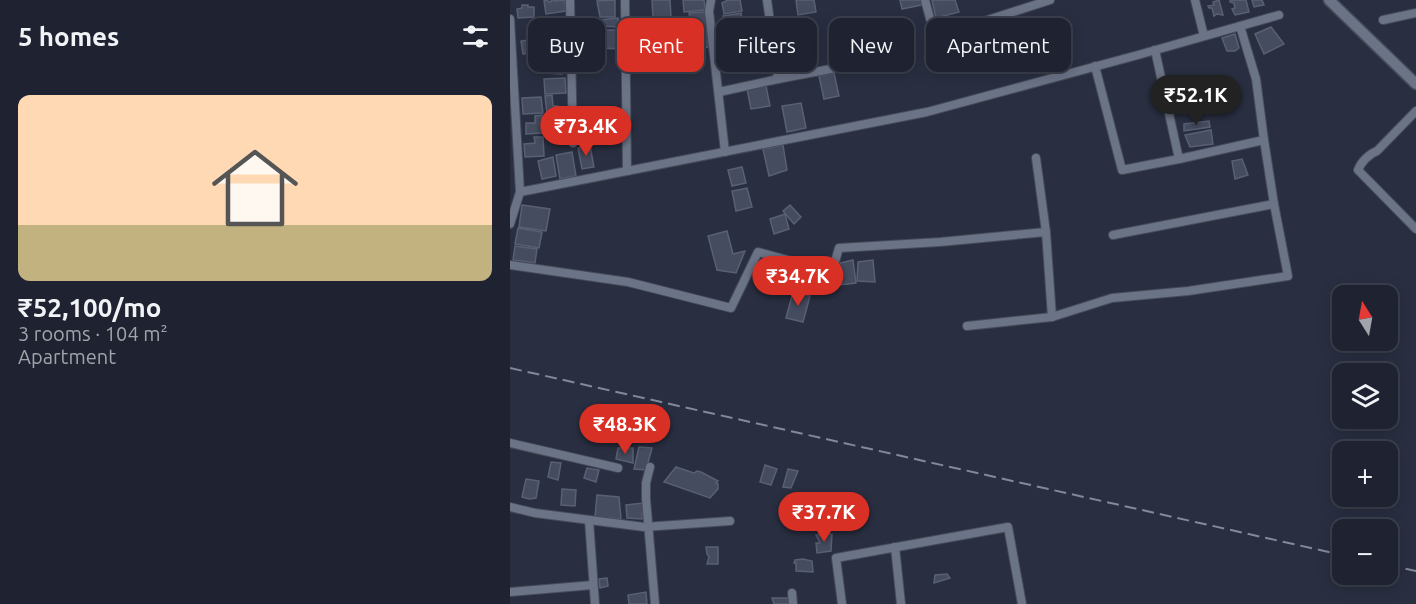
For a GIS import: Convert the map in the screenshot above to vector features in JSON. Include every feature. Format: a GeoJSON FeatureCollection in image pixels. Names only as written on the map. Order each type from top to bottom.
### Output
{"type":"FeatureCollection","features":[{"type":"Feature","properties":{"kind":"street"},"geometry":{"type":"LineString","coordinates":[[570,0],[573,143]]}},
{"type":"Feature","properties":{"kind":"street"},"geometry":{"type":"LineString","coordinates":[[625,0],[627,171]]}},
{"type":"Feature","properties":{"kind":"street"},"geometry":{"type":"LineString","coordinates":[[711,0],[709,11],[725,152]]}},
{"type":"Feature","properties":{"kind":"street"},"geometry":{"type":"LineString","coordinates":[[767,0],[778,79]]}},
{"type":"Feature","properties":{"kind":"street"},"geometry":{"type":"LineString","coordinates":[[925,0],[935,37],[1050,0]]}},
{"type":"Feature","properties":{"kind":"street"},"geometry":{"type":"LineString","coordinates":[[1195,0],[1204,36]]}},
{"type":"Feature","properties":{"kind":"street"},"geometry":{"type":"LineString","coordinates":[[1329,0],[1416,84]]}},
{"type":"Feature","properties":{"kind":"street"},"geometry":{"type":"LineString","coordinates":[[1383,20],[1416,14]]}},
{"type":"Feature","properties":{"kind":"street"},"geometry":{"type":"LineString","coordinates":[[520,192],[927,112],[1279,15]]}},
{"type":"Feature","properties":{"kind":"street"},"geometry":{"type":"LineString","coordinates":[[510,20],[520,192],[510,224]]}},
{"type":"Feature","properties":{"kind":"street"},"geometry":{"type":"LineString","coordinates":[[967,326],[1052,317],[1112,298],[1188,291],[1288,276],[1274,204],[1256,79],[1240,26]]}},
{"type":"Feature","properties":{"kind":"street"},"geometry":{"type":"LineString","coordinates":[[1155,50],[1179,159]]}},
{"type":"Feature","properties":{"kind":"street"},"geometry":{"type":"LineString","coordinates":[[1095,66],[1122,170],[1264,140]]}},
{"type":"Feature","properties":{"kind":"street"},"geometry":{"type":"LineString","coordinates":[[718,92],[829,69]]}},
{"type":"Feature","properties":{"kind":"street"},"geometry":{"type":"LineString","coordinates":[[1416,111],[1359,166],[1358,170],[1416,229]]}},
{"type":"Feature","properties":{"kind":"street"},"geometry":{"type":"LineString","coordinates":[[1036,158],[1046,232],[1052,317]]}},
{"type":"Feature","properties":{"kind":"street"},"geometry":{"type":"LineString","coordinates":[[1113,235],[1274,204]]}},
{"type":"Feature","properties":{"kind":"street"},"geometry":{"type":"LineString","coordinates":[[510,266],[628,282],[731,308],[758,252],[832,272],[839,248],[940,242],[1046,232]]}},
{"type":"Feature","properties":{"kind":"street"},"geometry":{"type":"LineString","coordinates":[[510,443],[618,468]]}},
{"type":"Feature","properties":{"kind":"street"},"geometry":{"type":"LineString","coordinates":[[650,467],[646,483],[655,604]]}},
{"type":"Feature","properties":{"kind":"street"},"geometry":{"type":"LineString","coordinates":[[510,507],[535,513],[648,527],[729,521]]}},
{"type":"Feature","properties":{"kind":"street"},"geometry":{"type":"LineString","coordinates":[[589,520],[595,604]]}},
{"type":"Feature","properties":{"kind":"street"},"geometry":{"type":"LineString","coordinates":[[842,604],[836,558],[1008,527],[1022,604]]}},
{"type":"Feature","properties":{"kind":"street"},"geometry":{"type":"LineString","coordinates":[[895,547],[902,604]]}},
{"type":"Feature","properties":{"kind":"street"},"geometry":{"type":"LineString","coordinates":[[510,592],[593,585]]}},
{"type":"Feature","properties":{"kind":"street"},"geometry":{"type":"LineString","coordinates":[[792,593],[793,604]]}},
{"type":"Feature","properties":{"kind":"building"},"geometry":{"type":"Polygon","coordinates":[[[551,0],[565,0],[566,11],[546,14],[544,1],[551,2],[551,0]]]}},
{"type":"Feature","properties":{"kind":"building"},"geometry":{"type":"Polygon","coordinates":[[[615,0],[615,17],[600,17],[597,1],[615,0]]]}},
{"type":"Feature","properties":{"kind":"building"},"geometry":{"type":"Polygon","coordinates":[[[652,0],[670,0],[671,17],[653,18],[652,0]]]}},
{"type":"Feature","properties":{"kind":"building"},"geometry":{"type":"Polygon","coordinates":[[[683,0],[704,0],[705,10],[684,12],[683,0]]]}},
{"type":"Feature","properties":{"kind":"building"},"geometry":{"type":"Polygon","coordinates":[[[728,0],[740,0],[742,11],[724,14],[722,3],[728,0]]]}},
{"type":"Feature","properties":{"kind":"building"},"geometry":{"type":"Polygon","coordinates":[[[796,0],[814,0],[816,12],[798,15],[796,0]]]}},
{"type":"Feature","properties":{"kind":"building"},"geometry":{"type":"Polygon","coordinates":[[[900,0],[921,0],[922,5],[902,9],[900,0]]]}},
{"type":"Feature","properties":{"kind":"building"},"geometry":{"type":"Polygon","coordinates":[[[932,0],[955,0],[959,12],[936,18],[932,0]]]}},
{"type":"Feature","properties":{"kind":"building"},"geometry":{"type":"Polygon","coordinates":[[[1219,0],[1223,15],[1214,16],[1212,8],[1208,6],[1214,5],[1213,2],[1219,0]]]}},
{"type":"Feature","properties":{"kind":"building"},"geometry":{"type":"Polygon","coordinates":[[[1230,0],[1246,0],[1249,12],[1235,15],[1232,9],[1235,8],[1234,3],[1230,0]]]}},
{"type":"Feature","properties":{"kind":"building"},"geometry":{"type":"Polygon","coordinates":[[[1252,0],[1262,0],[1264,5],[1254,7],[1252,0]]]}},
{"type":"Feature","properties":{"kind":"building"},"geometry":{"type":"Polygon","coordinates":[[[522,5],[534,7],[534,17],[518,18],[517,9],[522,8],[522,5]]]}},
{"type":"Feature","properties":{"kind":"building"},"geometry":{"type":"Polygon","coordinates":[[[705,12],[709,47],[704,48],[704,18],[690,18],[689,13],[705,12]]]}},
{"type":"Feature","properties":{"kind":"building"},"geometry":{"type":"Polygon","coordinates":[[[741,13],[742,18],[723,18],[723,16],[741,13]]]}},
{"type":"Feature","properties":{"kind":"building"},"geometry":{"type":"Polygon","coordinates":[[[617,18],[617,27],[605,26],[605,19],[617,18]]]}},
{"type":"Feature","properties":{"kind":"building"},"geometry":{"type":"Polygon","coordinates":[[[1271,27],[1284,44],[1264,54],[1255,34],[1271,27]]]}},
{"type":"Feature","properties":{"kind":"building"},"geometry":{"type":"Polygon","coordinates":[[[605,30],[617,30],[617,49],[605,48],[605,30]]]}},
{"type":"Feature","properties":{"kind":"building"},"geometry":{"type":"Polygon","coordinates":[[[1235,34],[1239,48],[1235,51],[1227,51],[1222,38],[1235,34]]]}},
{"type":"Feature","properties":{"kind":"building"},"geometry":{"type":"Polygon","coordinates":[[[528,40],[528,53],[523,54],[521,41],[528,40]]]}},
{"type":"Feature","properties":{"kind":"building"},"geometry":{"type":"Polygon","coordinates":[[[546,72],[562,72],[562,74],[546,72]]]}},
{"type":"Feature","properties":{"kind":"building"},"geometry":{"type":"Polygon","coordinates":[[[834,73],[839,96],[824,99],[819,76],[834,73]]]}},
{"type":"Feature","properties":{"kind":"building"},"geometry":{"type":"Polygon","coordinates":[[[565,78],[566,93],[545,94],[544,79],[565,78]]]}},
{"type":"Feature","properties":{"kind":"building"},"geometry":{"type":"Polygon","coordinates":[[[766,86],[770,106],[751,109],[747,89],[766,86]]]}},
{"type":"Feature","properties":{"kind":"building"},"geometry":{"type":"Polygon","coordinates":[[[552,95],[553,106],[558,106],[559,110],[565,110],[566,122],[548,124],[545,96],[552,95]]]}},
{"type":"Feature","properties":{"kind":"building"},"geometry":{"type":"Polygon","coordinates":[[[541,97],[543,113],[523,114],[522,98],[541,97]]]}},
{"type":"Feature","properties":{"kind":"building"},"geometry":{"type":"Polygon","coordinates":[[[801,103],[806,128],[787,132],[782,106],[801,103]]]}},
{"type":"Feature","properties":{"kind":"building"},"geometry":{"type":"Polygon","coordinates":[[[542,115],[543,133],[526,134],[526,123],[535,123],[535,116],[542,115]]]}},
{"type":"Feature","properties":{"kind":"building"},"geometry":{"type":"Polygon","coordinates":[[[1209,121],[1210,127],[1184,131],[1184,124],[1209,121]]]}},
{"type":"Feature","properties":{"kind":"building"},"geometry":{"type":"Polygon","coordinates":[[[1211,130],[1213,144],[1190,147],[1185,135],[1211,130]]]}},
{"type":"Feature","properties":{"kind":"building"},"geometry":{"type":"Polygon","coordinates":[[[534,137],[543,137],[544,156],[525,157],[524,144],[535,143],[534,137]]]}},
{"type":"Feature","properties":{"kind":"building"},"geometry":{"type":"Polygon","coordinates":[[[783,145],[787,170],[769,176],[763,149],[783,145]]]}},
{"type":"Feature","properties":{"kind":"building"},"geometry":{"type":"Polygon","coordinates":[[[590,146],[594,167],[582,169],[578,148],[590,146]]]}},
{"type":"Feature","properties":{"kind":"building"},"geometry":{"type":"Polygon","coordinates":[[[572,152],[576,176],[560,179],[556,155],[572,152]]]}},
{"type":"Feature","properties":{"kind":"building"},"geometry":{"type":"Polygon","coordinates":[[[553,157],[556,176],[542,179],[538,161],[553,157]]]}},
{"type":"Feature","properties":{"kind":"building"},"geometry":{"type":"Polygon","coordinates":[[[1242,159],[1248,175],[1235,179],[1232,161],[1242,159]]]}},
{"type":"Feature","properties":{"kind":"building"},"geometry":{"type":"Polygon","coordinates":[[[742,167],[746,183],[732,186],[728,170],[742,167]]]}},
{"type":"Feature","properties":{"kind":"building"},"geometry":{"type":"Polygon","coordinates":[[[747,188],[752,207],[736,211],[732,191],[747,188]]]}},
{"type":"Feature","properties":{"kind":"building"},"geometry":{"type":"Polygon","coordinates":[[[522,205],[550,209],[546,231],[519,227],[522,205]]]}},
{"type":"Feature","properties":{"kind":"building"},"geometry":{"type":"Polygon","coordinates":[[[790,205],[801,217],[794,224],[783,211],[790,205]]]}},
{"type":"Feature","properties":{"kind":"building"},"geometry":{"type":"Polygon","coordinates":[[[785,214],[789,229],[774,234],[770,219],[785,214]]]}},
{"type":"Feature","properties":{"kind":"building"},"geometry":{"type":"Polygon","coordinates":[[[518,228],[542,232],[539,248],[515,244],[518,228]]]}},
{"type":"Feature","properties":{"kind":"building"},"geometry":{"type":"Polygon","coordinates":[[[727,231],[733,254],[745,251],[736,273],[717,270],[708,236],[727,231]]]}},
{"type":"Feature","properties":{"kind":"building"},"geometry":{"type":"Polygon","coordinates":[[[515,246],[537,249],[535,263],[513,260],[515,246]]]}},
{"type":"Feature","properties":{"kind":"building"},"geometry":{"type":"Polygon","coordinates":[[[853,260],[856,283],[839,285],[836,264],[853,260]]]}},
{"type":"Feature","properties":{"kind":"building"},"geometry":{"type":"Polygon","coordinates":[[[873,260],[875,282],[857,281],[858,262],[873,260]]]}},
{"type":"Feature","properties":{"kind":"building"},"geometry":{"type":"Polygon","coordinates":[[[793,292],[810,296],[803,322],[786,318],[793,292]]]}},
{"type":"Feature","properties":{"kind":"building"},"geometry":{"type":"Polygon","coordinates":[[[639,447],[652,448],[646,470],[634,469],[639,447]]]}},
{"type":"Feature","properties":{"kind":"building"},"geometry":{"type":"Polygon","coordinates":[[[618,448],[633,448],[633,463],[616,459],[618,448]]]}},
{"type":"Feature","properties":{"kind":"building"},"geometry":{"type":"Polygon","coordinates":[[[551,462],[561,463],[558,480],[548,477],[551,462]]]}},
{"type":"Feature","properties":{"kind":"building"},"geometry":{"type":"Polygon","coordinates":[[[765,465],[777,469],[771,485],[760,482],[765,465]]]}},
{"type":"Feature","properties":{"kind":"building"},"geometry":{"type":"Polygon","coordinates":[[[676,467],[694,473],[701,472],[718,481],[716,483],[718,489],[710,498],[664,482],[676,467]]]}},
{"type":"Feature","properties":{"kind":"building"},"geometry":{"type":"Polygon","coordinates":[[[587,468],[599,470],[596,482],[584,478],[587,468]]]}},
{"type":"Feature","properties":{"kind":"building"},"geometry":{"type":"Polygon","coordinates":[[[788,469],[798,471],[791,488],[783,487],[788,469]]]}},
{"type":"Feature","properties":{"kind":"building"},"geometry":{"type":"Polygon","coordinates":[[[526,479],[539,481],[536,498],[522,497],[526,479]]]}},
{"type":"Feature","properties":{"kind":"building"},"geometry":{"type":"Polygon","coordinates":[[[562,489],[576,490],[575,506],[561,505],[562,489]]]}},
{"type":"Feature","properties":{"kind":"building"},"geometry":{"type":"Polygon","coordinates":[[[597,495],[619,497],[621,519],[595,517],[597,495]]]}},
{"type":"Feature","properties":{"kind":"building"},"geometry":{"type":"Polygon","coordinates":[[[643,503],[642,519],[627,518],[626,505],[643,503]]]}},
{"type":"Feature","properties":{"kind":"building"},"geometry":{"type":"Polygon","coordinates":[[[832,534],[831,551],[817,553],[816,543],[820,543],[816,535],[832,534]]]}},
{"type":"Feature","properties":{"kind":"building"},"geometry":{"type":"Polygon","coordinates":[[[706,547],[718,547],[718,564],[707,564],[709,557],[706,547]]]}},
{"type":"Feature","properties":{"kind":"building"},"geometry":{"type":"Polygon","coordinates":[[[795,560],[812,561],[813,572],[796,571],[795,560]]]}},
{"type":"Feature","properties":{"kind":"building"},"geometry":{"type":"Polygon","coordinates":[[[947,574],[950,578],[934,583],[935,575],[947,574]]]}},
{"type":"Feature","properties":{"kind":"building"},"geometry":{"type":"Polygon","coordinates":[[[607,578],[608,586],[600,588],[599,579],[607,578]]]}},
{"type":"Feature","properties":{"kind":"building"},"geometry":{"type":"Polygon","coordinates":[[[646,592],[647,604],[629,604],[628,595],[646,592]]]}},
{"type":"Feature","properties":{"kind":"building"},"geometry":{"type":"Polygon","coordinates":[[[772,598],[788,598],[790,604],[774,604],[772,598]]]}},
{"type":"Feature","properties":{"kind":"railway"},"geometry":{"type":"LineString","coordinates":[[510,368],[1332,553]]}},
{"type":"Feature","properties":{"kind":"railway"},"geometry":{"type":"LineString","coordinates":[[1398,567],[1416,571]]}}]}
